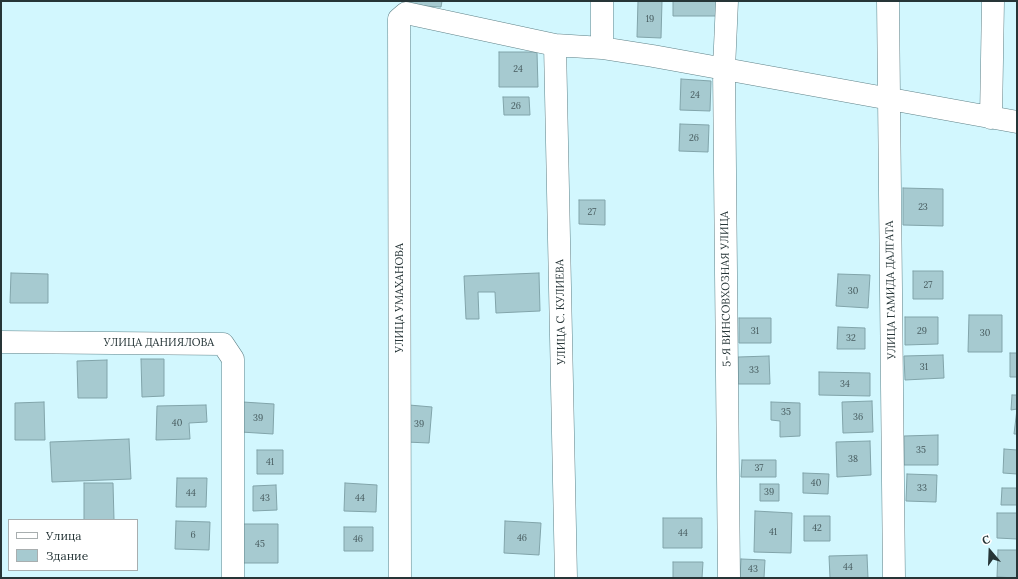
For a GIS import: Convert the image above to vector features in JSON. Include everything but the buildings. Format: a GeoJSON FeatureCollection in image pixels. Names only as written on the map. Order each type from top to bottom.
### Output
{"type":"FeatureCollection","features":[{"type":"Feature","properties":{"kind":"street"},"geometry":{"type":"LineString","coordinates":[[602,1],[602,48]]}},
{"type":"Feature","properties":{"kind":"street","name":"5-Я ВИНСОВХОЗНАЯ УЛИЦА"},"geometry":{"type":"LineString","coordinates":[[727,1],[724,69],[729,578]]}},
{"type":"Feature","properties":{"kind":"street","name":"УЛИЦА ГАМИДА ДАЛГАТА"},"geometry":{"type":"LineString","coordinates":[[888,1],[894,578]]}},
{"type":"Feature","properties":{"kind":"street"},"geometry":{"type":"LineString","coordinates":[[991,118],[993,1]]}},
{"type":"Feature","properties":{"kind":"street","name":"УЛИЦА УМАХАНОВА"},"geometry":{"type":"LineString","coordinates":[[400,578],[399,18],[406,13],[555,45]]}},
{"type":"Feature","properties":{"kind":"street"},"geometry":{"type":"LineString","coordinates":[[555,45],[602,48],[1017,122]]}},
{"type":"Feature","properties":{"kind":"street","name":"УЛИЦА С. КУЛИЕВА"},"geometry":{"type":"LineString","coordinates":[[555,45],[566,578]]}},
{"type":"Feature","properties":{"kind":"street","name":"УЛИЦА ДАНИЯЛОВА"},"geometry":{"type":"LineString","coordinates":[[1,342],[223,344],[233,359],[233,578]]}}]}
